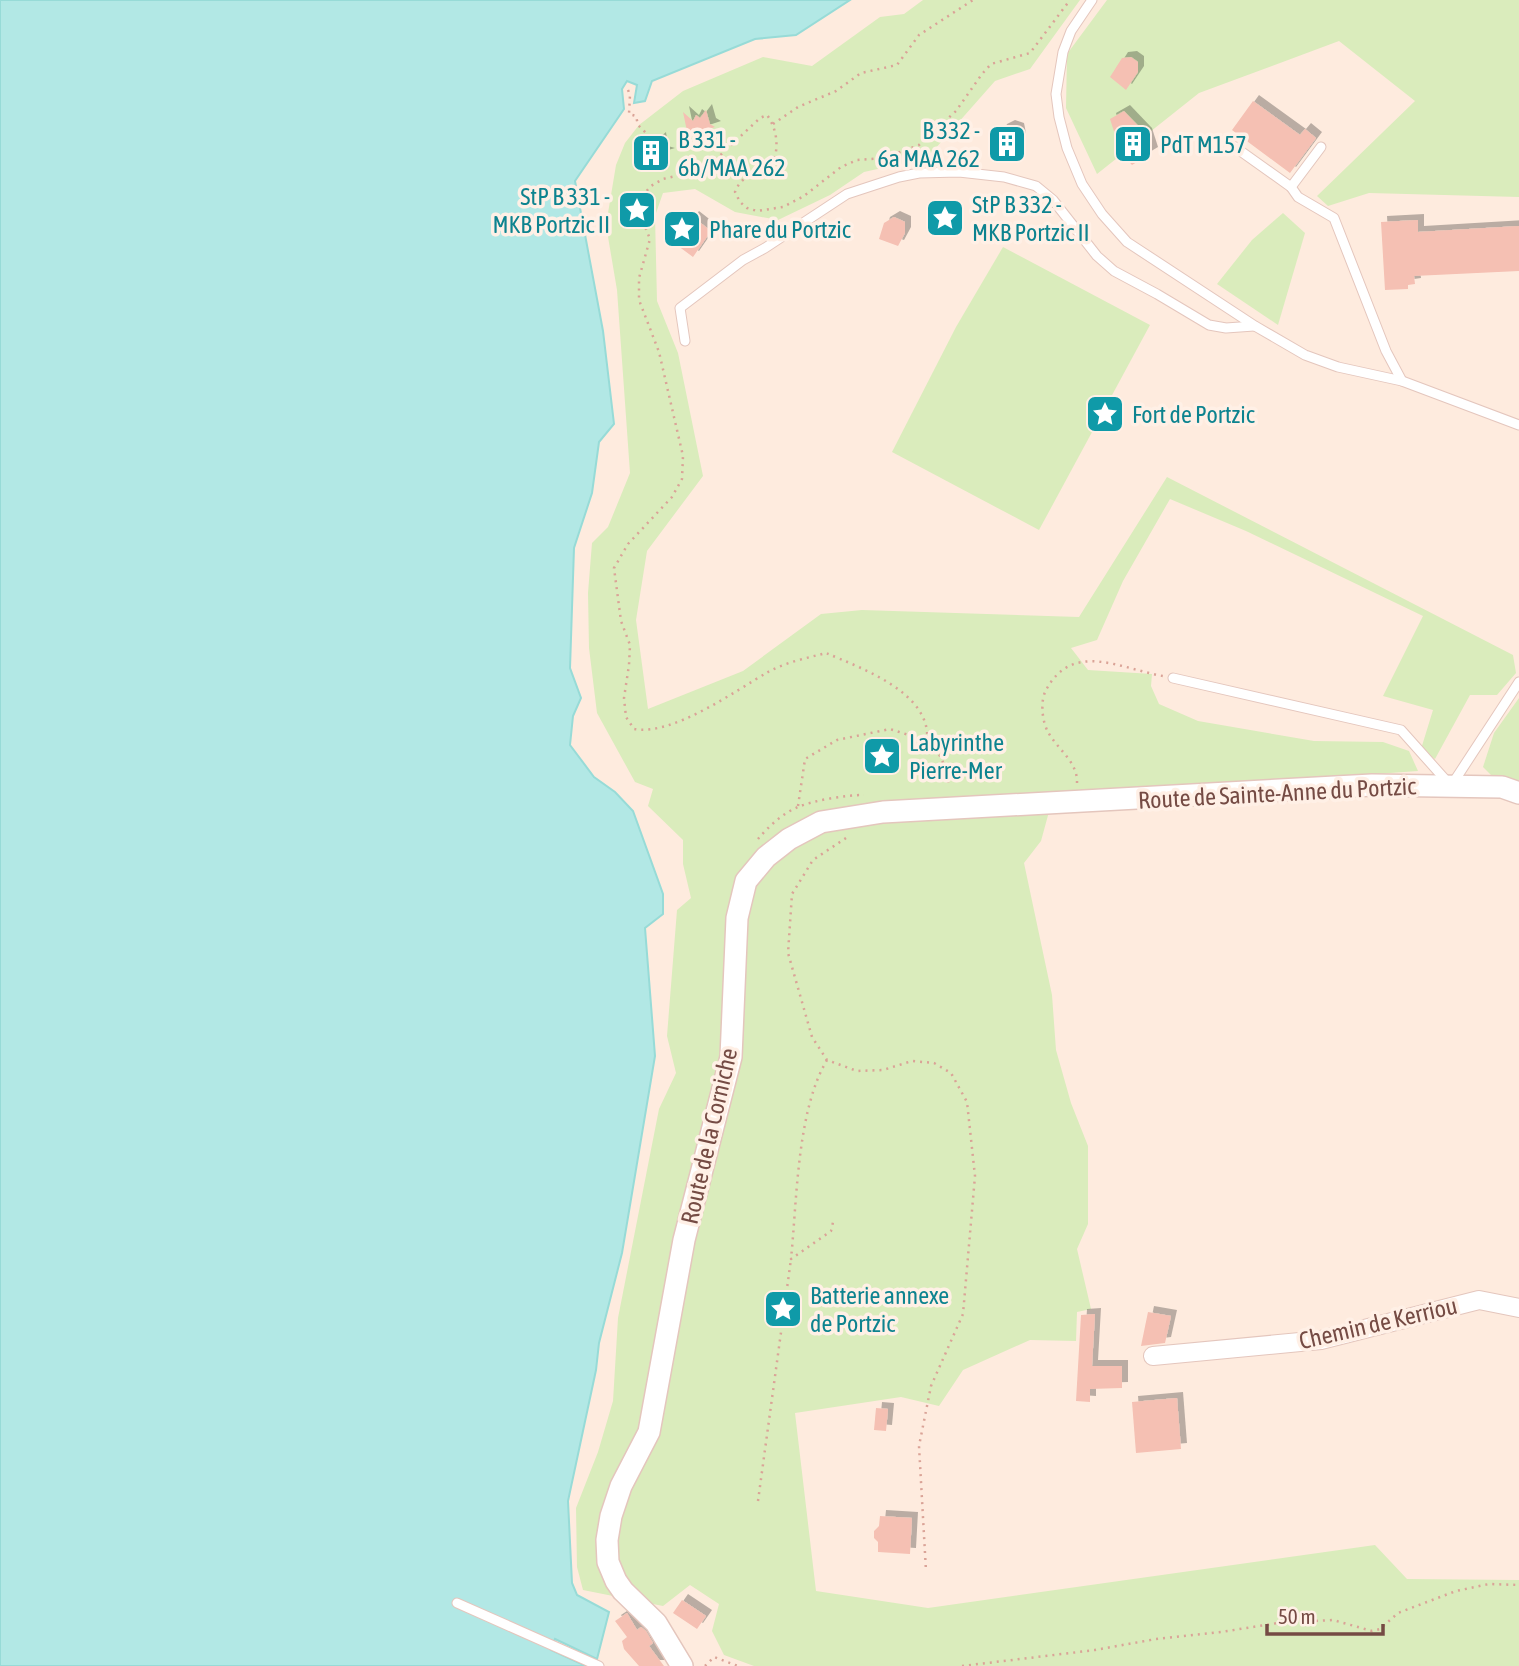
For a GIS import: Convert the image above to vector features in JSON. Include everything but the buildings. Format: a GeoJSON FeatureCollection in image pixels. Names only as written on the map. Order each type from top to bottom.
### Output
{"type":"FeatureCollection","features":[{"type":"Feature","properties":{"kind":"street","name":"Route de Sainte-Anne du Portzic"},"geometry":{"type":"LineString","coordinates":[[1035,805],[1372,785],[1502,787],[1519,793]]}},
{"type":"Feature","properties":{"kind":"street","name":"Route de la Corniche"},"geometry":{"type":"LineString","coordinates":[[682,1666],[656,1623],[616,1581],[608,1562],[607,1541],[611,1516],[621,1486],[649,1432],[684,1240],[731,1057],[737,918],[746,881],[766,857],[789,839],[821,822],[883,812],[1035,805]]}},
{"type":"Feature","properties":{"kind":"street","name":"Chemin de Kerriou"},"geometry":{"type":"LineString","coordinates":[[1153,1356],[1321,1340],[1479,1300],[1519,1308]]}},
{"type":"Feature","properties":{"kind":"lane"},"geometry":{"type":"LineString","coordinates":[[1092,0],[1071,30],[1063,52],[1056,94],[1059,117],[1067,148],[1082,184],[1102,214],[1126,242],[1255,326],[1305,355],[1338,367],[1402,382],[1519,425]]}},
{"type":"Feature","properties":{"kind":"lane"},"geometry":{"type":"LineString","coordinates":[[1225,140],[1291,187],[1298,197],[1334,218],[1386,351],[1402,382]]}},
{"type":"Feature","properties":{"kind":"lane"},"geometry":{"type":"LineString","coordinates":[[1291,187],[1321,147]]}},
{"type":"Feature","properties":{"kind":"lane"},"geometry":{"type":"LineString","coordinates":[[685,341],[680,309],[743,260],[847,194],[899,177],[938,172],[993,175],[1036,186],[1053,200],[1097,256],[1114,271],[1157,293],[1209,325],[1226,328],[1255,326]]}},
{"type":"Feature","properties":{"kind":"lane"},"geometry":{"type":"LineString","coordinates":[[1173,678],[1401,730],[1451,786],[1519,682]]}},
{"type":"Feature","properties":{"kind":"lane"},"geometry":{"type":"LineString","coordinates":[[457,1603],[599,1666]]}},
{"type":"Feature","properties":{"kind":"path"},"geometry":{"type":"LineString","coordinates":[[773,124],[798,107],[836,91],[861,73],[897,65],[919,35],[974,0]]}},
{"type":"Feature","properties":{"kind":"path"},"geometry":{"type":"LineString","coordinates":[[927,741],[925,721],[920,710],[910,700],[875,674],[826,653],[770,671],[708,709],[659,728],[645,731],[634,729],[626,717],[624,698],[630,645],[621,621],[614,568],[628,544],[672,497],[682,479],[683,456],[659,352],[639,300],[639,278],[650,239],[641,218],[640,206],[643,195],[651,187],[663,179],[698,171],[712,163],[760,118],[767,115],[773,124],[777,151],[774,162],[770,168],[739,182],[735,192],[740,202],[757,211],[783,208],[804,197],[841,167],[857,160],[884,158],[919,145],[957,111],[991,64],[1030,53],[1070,0]]}},
{"type":"Feature","properties":{"kind":"path"},"geometry":{"type":"LineString","coordinates":[[628,90],[629,114],[636,116],[638,125],[649,136],[648,142]]}},
{"type":"Feature","properties":{"kind":"path"},"geometry":{"type":"LineString","coordinates":[[1077,787],[1077,773],[1048,732],[1042,710],[1044,694],[1054,677],[1068,665],[1086,660],[1173,678]]}},
{"type":"Feature","properties":{"kind":"path"},"geometry":{"type":"LineString","coordinates":[[798,807],[805,759],[837,740],[890,729],[927,741],[940,756],[948,773],[948,787]]}},
{"type":"Feature","properties":{"kind":"path"},"geometry":{"type":"LineString","coordinates":[[853,833],[813,860],[792,894],[788,954],[812,1037],[827,1060],[857,1071],[883,1070],[912,1061],[934,1063],[951,1073],[967,1102],[975,1176],[962,1314],[931,1386],[919,1446],[926,1572]]}},
{"type":"Feature","properties":{"kind":"path"},"geometry":{"type":"LineString","coordinates":[[758,1501],[791,1259],[806,1118],[818,1074],[827,1060]]}},
{"type":"Feature","properties":{"kind":"path"},"geometry":{"type":"LineString","coordinates":[[791,1259],[831,1231],[834,1218]]}},
{"type":"Feature","properties":{"kind":"path"},"geometry":{"type":"LineString","coordinates":[[962,1666],[1278,1623],[1333,1620],[1372,1631],[1380,1629],[1398,1613],[1456,1591],[1489,1584],[1519,1585]]}},
{"type":"Feature","properties":{"kind":"path"},"geometry":{"type":"LineString","coordinates":[[705,1666],[714,1657],[738,1666]]}},
{"type":"Feature","properties":{"kind":"green space"},"geometry":{"type":"Polygon","coordinates":[[[923,0],[1080,0],[1030,69],[995,81],[927,158],[864,172],[830,195],[778,220],[735,212],[695,189],[663,193],[655,216],[657,301],[678,353],[703,476],[647,551],[636,620],[648,709],[743,671],[821,614],[862,610],[1079,617],[1167,477],[1513,655],[1516,673],[1497,695],[1470,695],[1435,759],[1421,749],[1433,710],[1383,696],[1423,616],[1246,531],[1170,499],[1123,581],[1097,640],[1071,648],[1088,670],[1152,674],[1151,686],[1159,704],[1198,721],[1314,741],[1383,742],[1409,751],[1418,771],[1053,797],[1041,841],[1024,863],[1052,995],[1056,1050],[1071,1103],[1088,1146],[1088,1224],[1077,1249],[1091,1309],[1077,1312],[1076,1341],[1030,1340],[963,1370],[939,1406],[901,1397],[795,1413],[816,1591],[928,1608],[1375,1545],[1407,1579],[1519,1580],[1519,1666],[754,1666],[724,1655],[712,1631],[719,1604],[690,1585],[663,1606],[583,1590],[577,1567],[576,1508],[598,1452],[613,1401],[618,1318],[659,1109],[676,1073],[667,1036],[677,910],[691,898],[683,864],[683,840],[648,806],[653,789],[635,782],[597,713],[589,648],[588,593],[592,543],[608,527],[630,473],[617,290],[606,225],[616,165],[625,143],[639,125],[683,91],[763,57],[812,66],[880,17],[904,14],[923,0]]]}},
{"type":"Feature","properties":{"kind":"green space"},"geometry":{"type":"Polygon","coordinates":[[[1107,0],[1519,0],[1519,197],[1369,193],[1328,206],[1317,196],[1415,101],[1339,41],[1199,93],[1097,174],[1066,108],[1067,54],[1107,0]]]}},
{"type":"Feature","properties":{"kind":"green space"},"geometry":{"type":"Polygon","coordinates":[[[1283,213],[1305,233],[1278,325],[1217,284],[1252,240],[1283,213]]]}},
{"type":"Feature","properties":{"kind":"green space"},"geometry":{"type":"Polygon","coordinates":[[[1003,247],[1150,325],[1039,530],[892,452],[956,327],[1003,247]]]}},
{"type":"Feature","properties":{"kind":"green space"},"geometry":{"type":"Polygon","coordinates":[[[1519,698],[1519,803],[1483,767],[1494,733],[1519,698]]]}},
{"type":"Feature","properties":{"kind":"water"},"geometry":{"type":"Polygon","coordinates":[[[0,0],[850,0],[796,35],[755,39],[652,81],[645,101],[634,103],[637,85],[627,81],[622,89],[624,109],[575,181],[603,331],[614,424],[599,442],[592,493],[574,548],[570,668],[581,698],[573,716],[570,745],[594,777],[615,792],[633,811],[663,894],[663,914],[645,928],[655,1056],[622,1253],[599,1343],[596,1370],[568,1501],[572,1583],[577,1595],[609,1612],[597,1659],[555,1639],[551,1650],[586,1666],[0,1666],[0,0]]]}},
{"type":"Feature","properties":{"kind":"place","name":"B 332 - 6a MAA 262"},"geometry":{"type":"Point","coordinates":[1007,144]}},
{"type":"Feature","properties":{"kind":"place","name":"PdT M157"},"geometry":{"type":"Point","coordinates":[1133,144]}},
{"type":"Feature","properties":{"kind":"place","name":"B 331 - 6b/MAA 262"},"geometry":{"type":"Point","coordinates":[651,153]}},
{"type":"Feature","properties":{"kind":"place","name":"StP B 331 - MKB Portzic II"},"geometry":{"type":"Point","coordinates":[637,210]}},
{"type":"Feature","properties":{"kind":"place","name":"StP B 332 - MKB Portzic II"},"geometry":{"type":"Point","coordinates":[945,218]}},
{"type":"Feature","properties":{"kind":"place","name":"Phare du Portzic"},"geometry":{"type":"Point","coordinates":[682,229]}},
{"type":"Feature","properties":{"kind":"place","name":"Fort de Portzic"},"geometry":{"type":"Point","coordinates":[1105,414]}},
{"type":"Feature","properties":{"kind":"place","name":"Labyrinthe Pierre-Mer"},"geometry":{"type":"Point","coordinates":[882,756]}},
{"type":"Feature","properties":{"kind":"place","name":"Batterie annexe de Portzic"},"geometry":{"type":"Point","coordinates":[783,1309]}}]}
